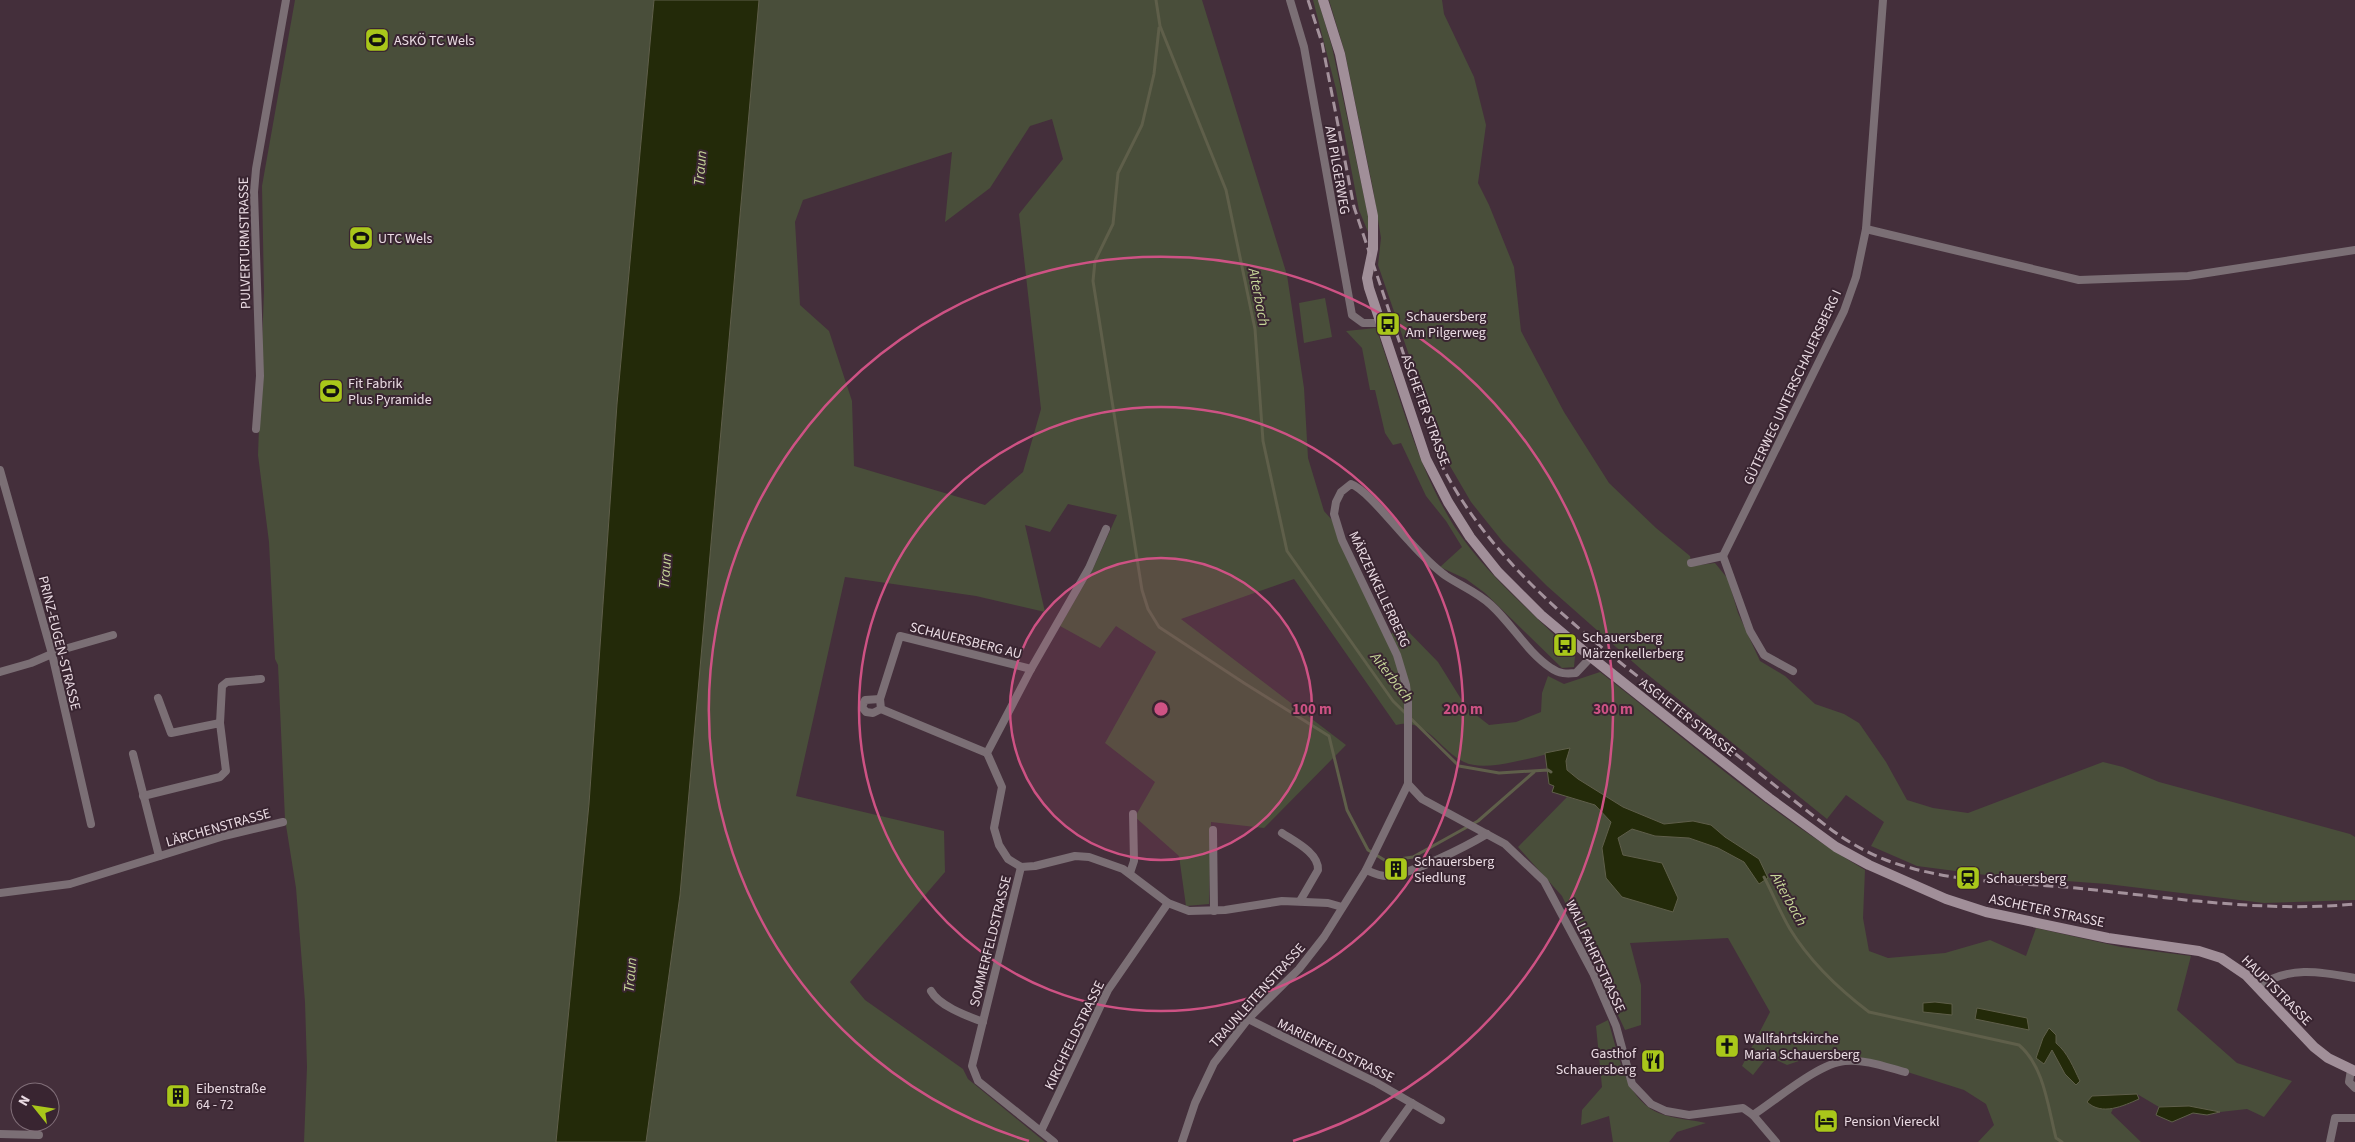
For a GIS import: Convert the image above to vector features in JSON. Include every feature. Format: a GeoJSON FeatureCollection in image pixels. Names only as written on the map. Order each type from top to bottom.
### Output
{"type":"FeatureCollection","features":[{"type":"Feature","properties":{"kind":"main road","name":"ASCHETER STRASSE"},"geometry":{"type":"LineString","coordinates":[[1322,0],[1340,54],[1368,189],[1374,235],[1368,278],[1381,323],[1426,459],[1458,519],[1498,572],[1535,609],[1591,657],[1769,798],[1836,847],[1869,865],[1946,899],[1986,912],[2108,938],[2171,947]]}},
{"type":"Feature","properties":{"kind":"main road","name":"HAUPTSTRASSE"},"geometry":{"type":"LineString","coordinates":[[2171,947],[2199,951],[2221,958],[2238,968],[2314,1047],[2328,1058],[2353,1070]]}},
{"type":"Feature","properties":{"kind":"street","name":"PULVERTURMSTRASSE"},"geometry":{"type":"LineString","coordinates":[[256,429],[260,376],[254,192],[256,168],[286,0]]}},
{"type":"Feature","properties":{"kind":"street","name":"AM PILGERWEG"},"geometry":{"type":"LineString","coordinates":[[1290,0],[1304,47],[1352,315],[1363,323],[1381,323]]}},
{"type":"Feature","properties":{"kind":"street","name":"GÜTERWEG UNTERSCHAUERSBERG I"},"geometry":{"type":"LineString","coordinates":[[1725,554],[1844,311],[1856,277],[1866,229],[1883,0]]}},
{"type":"Feature","properties":{"kind":"street"},"geometry":{"type":"LineString","coordinates":[[1866,229],[2079,280],[2188,276],[2355,250]]}},
{"type":"Feature","properties":{"kind":"street","name":"PRINZ-EUGEN-STRASSE"},"geometry":{"type":"LineString","coordinates":[[0,470],[52,654],[91,824]]}},
{"type":"Feature","properties":{"kind":"street","name":"MÄRZENKELLERBERG"},"geometry":{"type":"LineString","coordinates":[[1408,702],[1406,685],[1397,655],[1342,540],[1334,514],[1336,502],[1341,492],[1351,484],[1360,487],[1391,523],[1434,566],[1447,576],[1471,589],[1490,604],[1541,660],[1552,669],[1563,674],[1576,673],[1591,657]]}},
{"type":"Feature","properties":{"kind":"street","name":"SCHAUERSBERG AU"},"geometry":{"type":"LineString","coordinates":[[987,753],[1030,669],[1089,568],[1106,529]]}},
{"type":"Feature","properties":{"kind":"street"},"geometry":{"type":"LineString","coordinates":[[1691,563],[1725,554],[1750,630],[1764,655],[1793,671]]}},
{"type":"Feature","properties":{"kind":"street"},"geometry":{"type":"LineString","coordinates":[[0,672],[113,634]]}},
{"type":"Feature","properties":{"kind":"street","name":"SCHAUERSBERG AU"},"geometry":{"type":"LineString","coordinates":[[882,709],[880,699],[900,636],[1030,669]]}},
{"type":"Feature","properties":{"kind":"street"},"geometry":{"type":"LineString","coordinates":[[143,796],[220,776],[226,772],[220,724],[222,686],[226,682],[261,679]]}},
{"type":"Feature","properties":{"kind":"street"},"geometry":{"type":"LineString","coordinates":[[158,698],[171,733],[220,724]]}},
{"type":"Feature","properties":{"kind":"street"},"geometry":{"type":"LineString","coordinates":[[880,699],[865,700],[862,707],[866,712],[873,713],[882,709],[987,753],[1002,787],[994,828],[999,845],[1008,858],[1021,867],[1082,856],[1102,861],[1130,873],[1168,902],[1189,910],[1214,911],[1266,903],[1300,901],[1336,904],[1342,907]]}},
{"type":"Feature","properties":{"kind":"street","name":"TRAUNLEITENSTRASSE"},"geometry":{"type":"LineString","coordinates":[[1182,1142],[1195,1103],[1214,1063],[1248,1019],[1299,969],[1324,937],[1378,847],[1408,784],[1408,702]]}},
{"type":"Feature","properties":{"kind":"street","name":"LÄRCHENSTRASSE"},"geometry":{"type":"LineString","coordinates":[[133,754],[159,856]]}},
{"type":"Feature","properties":{"kind":"street","name":"WALLFAHRTSTRASSE"},"geometry":{"type":"LineString","coordinates":[[1408,784],[1422,799],[1505,844],[1544,881],[1594,973],[1616,1026],[1632,1084],[1651,1104],[1666,1111],[1689,1115],[1743,1108],[1754,1115]]}},
{"type":"Feature","properties":{"kind":"street"},"geometry":{"type":"LineString","coordinates":[[1130,873],[1134,861],[1133,814]]}},
{"type":"Feature","properties":{"kind":"street","name":"LÄRCHENSTRASSE"},"geometry":{"type":"LineString","coordinates":[[0,893],[70,884],[224,836],[284,822]]}},
{"type":"Feature","properties":{"kind":"street"},"geometry":{"type":"LineString","coordinates":[[1213,830],[1214,911]]}},
{"type":"Feature","properties":{"kind":"street"},"geometry":{"type":"LineString","coordinates":[[1282,833],[1309,853],[1318,866],[1318,870],[1300,901]]}},
{"type":"Feature","properties":{"kind":"street"},"geometry":{"type":"LineString","coordinates":[[1368,866],[1379,876],[1388,876],[1422,865],[1488,834]]}},
{"type":"Feature","properties":{"kind":"street","name":"SOMMERFELDSTRASSE"},"geometry":{"type":"LineString","coordinates":[[1021,867],[972,1066],[978,1081],[1054,1142]]}},
{"type":"Feature","properties":{"kind":"street","name":"KIRCHFELDSTRASSE"},"geometry":{"type":"LineString","coordinates":[[1040,1132],[1108,990],[1168,902]]}},
{"type":"Feature","properties":{"kind":"street"},"geometry":{"type":"LineString","coordinates":[[2258,987],[2270,980],[2305,971],[2317,971],[2355,978]]}},
{"type":"Feature","properties":{"kind":"street","name":"SOMMERFELDSTRASSE"},"geometry":{"type":"LineString","coordinates":[[931,991],[935,998],[983,1022]]}},
{"type":"Feature","properties":{"kind":"street","name":"MARIENFELDSTRASSE"},"geometry":{"type":"LineString","coordinates":[[1248,1019],[1377,1083],[1441,1120]]}},
{"type":"Feature","properties":{"kind":"street"},"geometry":{"type":"LineString","coordinates":[[1776,1142],[1754,1115],[1823,1066],[1844,1060],[1863,1062],[1905,1072]]}},
{"type":"Feature","properties":{"kind":"street"},"geometry":{"type":"LineString","coordinates":[[2353,1070],[2349,1082],[2355,1088]]}},
{"type":"Feature","properties":{"kind":"street"},"geometry":{"type":"LineString","coordinates":[[1384,1142],[1412,1103]]}},
{"type":"Feature","properties":{"kind":"street"},"geometry":{"type":"LineString","coordinates":[[2330,1142],[2335,1118],[2355,1118]]}},
{"type":"Feature","properties":{"kind":"street"},"geometry":{"type":"LineString","coordinates":[[0,1134],[39,1135]]}},
{"type":"Feature","properties":{"kind":"shaded area"},"geometry":{"type":"Polygon","coordinates":[[[295,0],[654,0],[617,404],[589,804],[556,1142],[304,1142],[307,1067],[305,1002],[296,888],[285,819],[278,665],[275,659],[269,542],[258,455],[264,291],[262,186],[295,0]]]}},
{"type":"Feature","properties":{"kind":"shaded area"},"geometry":{"type":"Polygon","coordinates":[[[759,0],[1202,0],[1287,275],[1304,388],[1308,458],[1324,511],[1332,520],[1387,638],[1401,624],[1438,662],[1466,707],[1489,725],[1516,722],[1541,712],[1542,693],[1548,676],[1564,684],[1600,672],[1762,801],[1865,870],[1863,918],[1869,951],[1888,958],[1945,953],[1990,940],[2026,956],[2036,928],[2121,947],[2191,956],[2177,1010],[2237,1063],[2292,1081],[2264,1117],[2247,1109],[2220,1112],[2189,1106],[2159,1107],[2137,1094],[2092,1096],[2087,1102],[2096,1107],[2113,1109],[2111,1113],[2141,1142],[1978,1142],[1994,1125],[1986,1104],[1964,1090],[1835,1049],[1787,1065],[1768,1056],[1753,1075],[1742,1066],[1770,1012],[1728,938],[1630,943],[1641,985],[1641,1025],[1625,1030],[1562,896],[1518,847],[1567,797],[1595,805],[1611,822],[1602,848],[1606,878],[1662,863],[1623,855],[1618,838],[1632,829],[1655,836],[1689,838],[1718,848],[1744,862],[1759,859],[1725,837],[1711,825],[1693,821],[1664,824],[1623,807],[1567,770],[1566,761],[1570,749],[1516,762],[1487,766],[1474,765],[1455,757],[1425,730],[1407,724],[1396,725],[1294,579],[1181,619],[1346,745],[1264,828],[1211,822],[1209,904],[1186,906],[1179,856],[1135,817],[1155,782],[1105,743],[1156,652],[1116,626],[1100,648],[1060,626],[1092,571],[1117,515],[1068,504],[1050,532],[1025,525],[1045,612],[976,596],[845,577],[796,796],[944,831],[945,872],[850,982],[865,1000],[963,1069],[968,1079],[1045,1142],[646,1142],[680,895],[759,0]],[[1052,119],[1030,126],[990,188],[945,222],[952,152],[803,200],[795,222],[800,305],[829,331],[852,401],[854,466],[985,505],[1023,472],[1041,409],[1019,214],[1063,159],[1052,119]],[[1977,1008],[1975,1019],[2029,1030],[1977,1008]],[[2056,1043],[2052,1050],[2065,1074],[2076,1085],[2080,1081],[2067,1056],[2056,1043]]]}},
{"type":"Feature","properties":{"kind":"shaded area"},"geometry":{"type":"Polygon","coordinates":[[[1313,0],[1318,0],[1332,47],[1368,215],[1368,232],[1359,210],[1336,89],[1313,0]]]}},
{"type":"Feature","properties":{"kind":"shaded area"},"geometry":{"type":"Polygon","coordinates":[[[1329,0],[1442,0],[1444,14],[1474,77],[1486,125],[1478,183],[1514,267],[1521,331],[1564,412],[1609,483],[1656,528],[1690,556],[1692,566],[1715,563],[1728,579],[1738,613],[1760,661],[1785,676],[1815,704],[1844,714],[1859,723],[1886,762],[1907,800],[1933,808],[1968,813],[2103,762],[2123,767],[2159,782],[2350,834],[2355,837],[2355,900],[2264,903],[2107,884],[1986,875],[1917,866],[1871,846],[1884,822],[1846,795],[1827,819],[1642,670],[1547,586],[1503,542],[1471,502],[1443,454],[1378,265],[1381,238],[1373,189],[1345,53],[1329,0]]]}},
{"type":"Feature","properties":{"kind":"shaded area"},"geometry":{"type":"Polygon","coordinates":[[[1325,298],[1332,337],[1304,343],[1299,303],[1325,298]]]}},
{"type":"Feature","properties":{"kind":"shaded area"},"geometry":{"type":"Polygon","coordinates":[[[1376,328],[1419,454],[1429,479],[1454,526],[1496,578],[1575,656],[1574,667],[1562,668],[1485,593],[1466,579],[1440,567],[1462,547],[1446,521],[1426,496],[1401,443],[1393,445],[1385,433],[1375,390],[1370,390],[1362,348],[1346,331],[1376,328]]]}},
{"type":"Feature","properties":{"kind":"shaded area"},"geometry":{"type":"Polygon","coordinates":[[[1608,1020],[1620,1062],[1632,1089],[1640,1100],[1651,1109],[1664,1115],[1706,1123],[1677,1132],[1669,1142],[1613,1142],[1609,1116],[1581,1125],[1582,1110],[1602,1087],[1596,1026],[1608,1020]]]}},
{"type":"Feature","properties":{"kind":"water","name":"Traun"},"geometry":{"type":"Polygon","coordinates":[[[654,0],[759,0],[680,895],[646,1142],[556,1142],[589,804],[617,404],[654,0]]]}},
{"type":"Feature","properties":{"kind":"water"},"geometry":{"type":"Polygon","coordinates":[[[1570,748],[1566,761],[1567,770],[1578,779],[1623,807],[1664,824],[1693,821],[1711,825],[1725,837],[1759,859],[1768,878],[1759,884],[1744,862],[1718,848],[1689,838],[1655,836],[1632,829],[1618,838],[1623,855],[1662,863],[1678,898],[1673,912],[1622,897],[1606,878],[1602,848],[1611,822],[1595,805],[1552,792],[1554,786],[1549,784],[1545,753],[1570,748]]]}},
{"type":"Feature","properties":{"kind":"water"},"geometry":{"type":"Polygon","coordinates":[[[1923,1003],[1952,1004],[1952,1015],[1923,1012],[1923,1003]]]}},
{"type":"Feature","properties":{"kind":"water"},"geometry":{"type":"Polygon","coordinates":[[[1977,1008],[2027,1018],[2029,1030],[1975,1019],[1977,1008]]]}},
{"type":"Feature","properties":{"kind":"water"},"geometry":{"type":"Polygon","coordinates":[[[2049,1028],[2056,1035],[2056,1043],[2067,1056],[2080,1081],[2076,1085],[2065,1074],[2052,1050],[2044,1064],[2036,1058],[2043,1038],[2049,1028]]]}},
{"type":"Feature","properties":{"kind":"water"},"geometry":{"type":"Polygon","coordinates":[[[2137,1094],[2139,1099],[2113,1108],[2099,1108],[2087,1102],[2092,1096],[2137,1094]]]}},
{"type":"Feature","properties":{"kind":"water"},"geometry":{"type":"Polygon","coordinates":[[[2189,1106],[2220,1112],[2207,1115],[2193,1113],[2172,1122],[2156,1115],[2159,1107],[2189,1106]]]}},
{"type":"Feature","properties":{"kind":"waterway","name":"Aiterbach"},"geometry":{"type":"LineString","coordinates":[[1156,0],[1160,26],[1226,190],[1255,329],[1263,441],[1287,551],[1393,701],[1459,766],[1499,773],[1548,770],[1551,772]]}},
{"type":"Feature","properties":{"kind":"waterway"},"geometry":{"type":"LineString","coordinates":[[1159,28],[1154,74],[1142,125],[1118,173],[1113,224],[1095,261],[1093,281],[1142,590],[1148,609],[1159,627],[1329,736],[1347,810],[1368,850],[1386,861],[1413,857],[1478,821],[1534,772]]}},
{"type":"Feature","properties":{"kind":"waterway","name":"Aiterbach"},"geometry":{"type":"LineString","coordinates":[[1764,877],[1790,929],[1806,952],[1836,984],[1869,1012],[2019,1045],[2040,1075],[2056,1138],[2062,1142]]}},
{"type":"Feature","properties":{"kind":"railway"},"geometry":{"type":"LineString","coordinates":[[1308,0],[1322,43],[1354,207],[1440,462],[1462,500],[1487,534],[1515,567],[1577,627],[1833,831],[1851,843],[1890,862],[1931,873],[1972,880],[2076,888],[2215,903],[2285,907],[2355,904]]}},
{"type":"Feature","properties":{"kind":"place","name":"ASKÖ TC Wels"},"geometry":{"type":"Point","coordinates":[377,40]}},
{"type":"Feature","properties":{"kind":"place","name":"UTC Wels"},"geometry":{"type":"Point","coordinates":[361,238]}},
{"type":"Feature","properties":{"kind":"place","name":"Schauersberg Am Pilgerweg"},"geometry":{"type":"Point","coordinates":[1388,324]}},
{"type":"Feature","properties":{"kind":"place","name":"Fit Fabrik Plus Pyramide"},"geometry":{"type":"Point","coordinates":[331,391]}},
{"type":"Feature","properties":{"kind":"place","name":"Schauersberg Märzenkellerberg"},"geometry":{"type":"Point","coordinates":[1565,645]}},
{"type":"Feature","properties":{"kind":"place","name":"Schauersberg Siedlung"},"geometry":{"type":"Point","coordinates":[1396,869]}},
{"type":"Feature","properties":{"kind":"place","name":"Schauersberg"},"geometry":{"type":"Point","coordinates":[1968,878]}},
{"type":"Feature","properties":{"kind":"place","name":"Wallfahrtskirche Maria Schauersberg"},"geometry":{"type":"Point","coordinates":[1727,1046]}},
{"type":"Feature","properties":{"kind":"place","name":"Gasthof Schauersberg"},"geometry":{"type":"Point","coordinates":[1653,1061]}},
{"type":"Feature","properties":{"kind":"place","name":"Eibenstraße 64 - 72"},"geometry":{"type":"Point","coordinates":[178,1096]}},
{"type":"Feature","properties":{"kind":"place","name":"Pension Viereckl"},"geometry":{"type":"Point","coordinates":[1826,1121]}}]}
